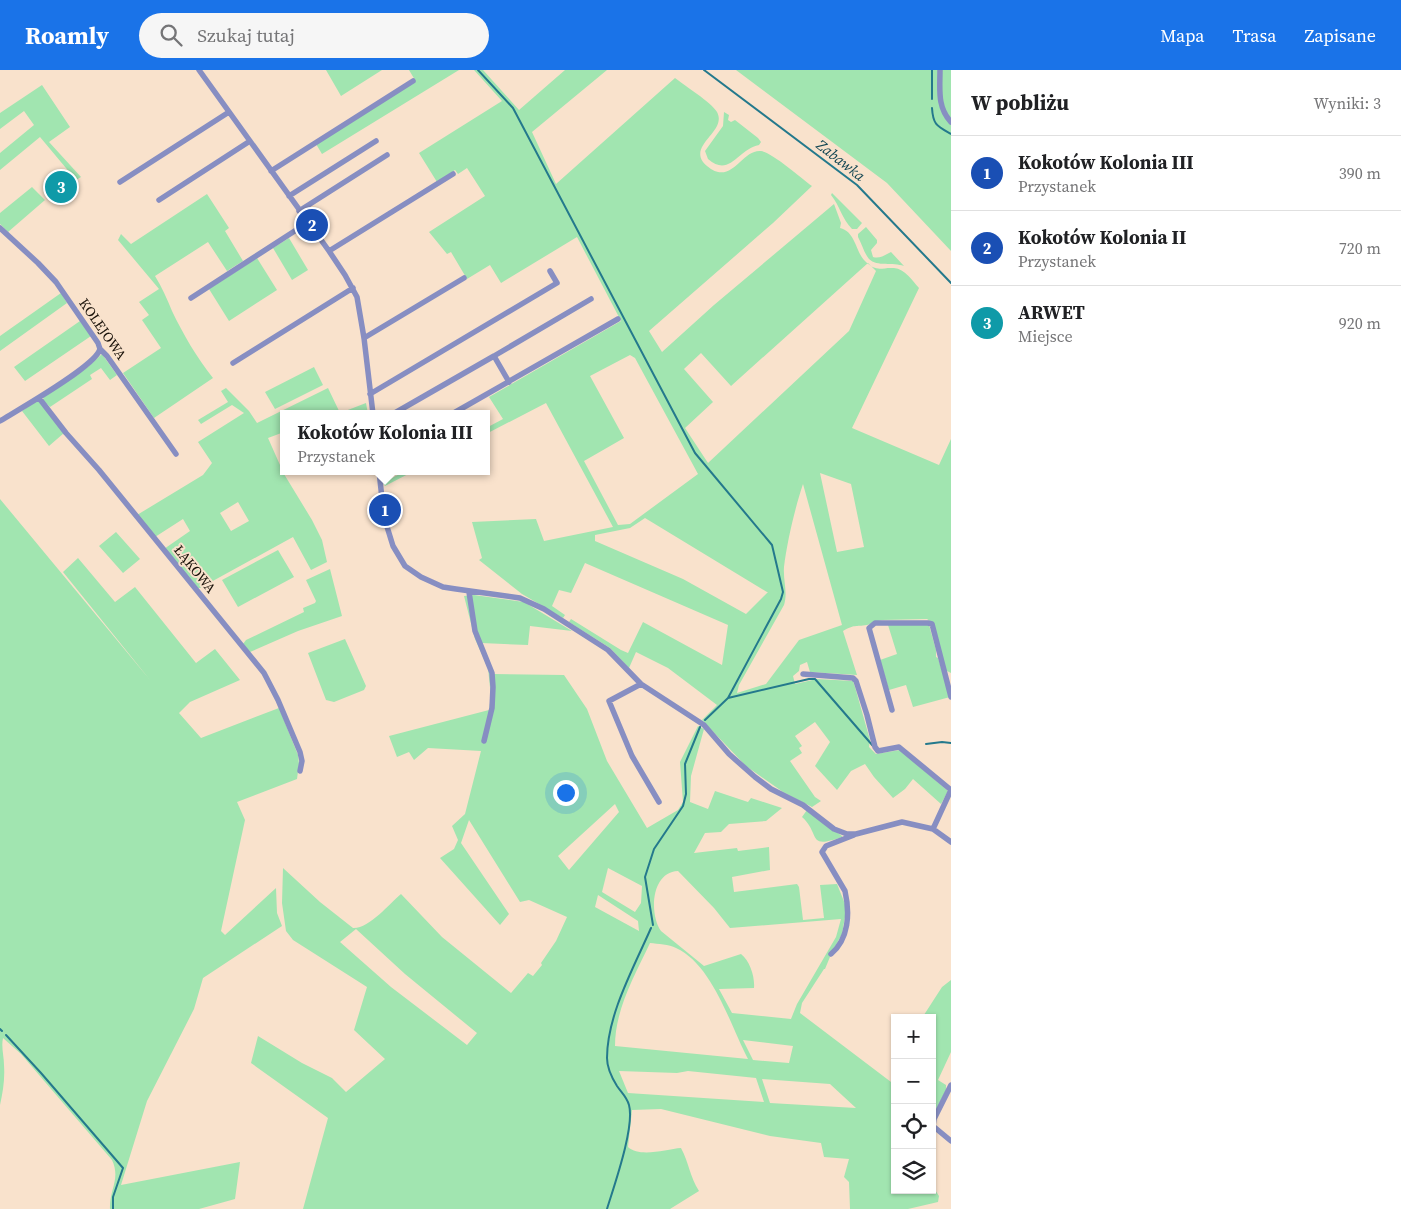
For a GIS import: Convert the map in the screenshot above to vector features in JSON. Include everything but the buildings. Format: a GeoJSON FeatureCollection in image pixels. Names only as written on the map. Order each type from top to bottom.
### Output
{"type":"FeatureCollection","features":[{"type":"Feature","properties":{"kind":"street"},"geometry":{"type":"LineString","coordinates":[[199,70],[307,223],[329,251],[357,297],[372,410]]}},
{"type":"Feature","properties":{"kind":"street"},"geometry":{"type":"LineString","coordinates":[[940,70],[940,101],[945,115],[951,122]]}},
{"type":"Feature","properties":{"kind":"street"},"geometry":{"type":"LineString","coordinates":[[271,170],[413,81]]}},
{"type":"Feature","properties":{"kind":"street"},"geometry":{"type":"LineString","coordinates":[[120,182],[229,112]]}},
{"type":"Feature","properties":{"kind":"street"},"geometry":{"type":"LineString","coordinates":[[159,200],[250,141]]}},
{"type":"Feature","properties":{"kind":"street"},"geometry":{"type":"LineString","coordinates":[[289,196],[376,141]]}},
{"type":"Feature","properties":{"kind":"street"},"geometry":{"type":"LineString","coordinates":[[299,211],[387,155]]}},
{"type":"Feature","properties":{"kind":"street"},"geometry":{"type":"LineString","coordinates":[[329,251],[453,174]]}},
{"type":"Feature","properties":{"kind":"street"},"geometry":{"type":"LineString","coordinates":[[191,298],[307,223]]}},
{"type":"Feature","properties":{"kind":"street","name":"KOLEJOWA"},"geometry":{"type":"LineString","coordinates":[[0,228],[56,282],[98,343],[100,349],[107,356],[176,454]]}},
{"type":"Feature","properties":{"kind":"street"},"geometry":{"type":"LineString","coordinates":[[370,394],[557,283],[550,271]]}},
{"type":"Feature","properties":{"kind":"street"},"geometry":{"type":"LineString","coordinates":[[364,338],[464,278]]}},
{"type":"Feature","properties":{"kind":"street"},"geometry":{"type":"LineString","coordinates":[[233,363],[352,288]]}},
{"type":"Feature","properties":{"kind":"street"},"geometry":{"type":"LineString","coordinates":[[400,410],[591,299]]}},
{"type":"Feature","properties":{"kind":"street"},"geometry":{"type":"LineString","coordinates":[[459,410],[618,318]]}},
{"type":"Feature","properties":{"kind":"street"},"geometry":{"type":"LineString","coordinates":[[0,421],[39,398],[89,364],[97,356],[100,349]]}},
{"type":"Feature","properties":{"kind":"street"},"geometry":{"type":"LineString","coordinates":[[494,356],[509,382]]}},
{"type":"Feature","properties":{"kind":"street","name":"ŁĄKOWA"},"geometry":{"type":"LineString","coordinates":[[39,398],[264,673],[278,700],[300,752],[302,761],[300,772]]}},
{"type":"Feature","properties":{"kind":"street"},"geometry":{"type":"LineString","coordinates":[[379,475],[392,546],[401,561],[411,571],[443,587],[520,598],[534,603],[608,650],[641,684],[704,725],[729,754],[763,783],[803,805],[834,829],[847,834],[856,834]]}},
{"type":"Feature","properties":{"kind":"street"},"geometry":{"type":"LineString","coordinates":[[469,592],[475,631],[492,673],[492,708],[484,741]]}},
{"type":"Feature","properties":{"kind":"street"},"geometry":{"type":"LineString","coordinates":[[892,710],[869,628],[875,623],[932,624],[951,696]]}},
{"type":"Feature","properties":{"kind":"street"},"geometry":{"type":"LineString","coordinates":[[803,674],[853,678],[856,681],[862,698],[875,748],[878,751],[899,747],[951,790],[933,829]]}},
{"type":"Feature","properties":{"kind":"street"},"geometry":{"type":"LineString","coordinates":[[641,684],[609,701],[632,756],[659,802]]}},
{"type":"Feature","properties":{"kind":"street"},"geometry":{"type":"LineString","coordinates":[[831,954],[835,951],[846,929],[847,899],[845,891],[822,852],[826,846],[856,834],[902,822],[933,829],[951,842]]}},
{"type":"Feature","properties":{"kind":"street"},"geometry":{"type":"LineString","coordinates":[[951,1085],[933,1123],[935,1128],[951,1141]]}},
{"type":"Feature","properties":{"kind":"green space"},"geometry":{"type":"Polygon","coordinates":[[[326,70],[382,70],[341,96],[326,70]]]}},
{"type":"Feature","properties":{"kind":"green space"},"geometry":{"type":"Polygon","coordinates":[[[409,70],[459,70],[322,154],[316,144],[415,80],[409,70]]]}},
{"type":"Feature","properties":{"kind":"green space"},"geometry":{"type":"Polygon","coordinates":[[[474,70],[483,70],[519,110],[565,70],[607,70],[532,132],[556,184],[675,78],[704,99],[717,112],[719,119],[717,126],[700,152],[701,159],[707,166],[716,171],[723,172],[736,166],[748,155],[761,151],[780,161],[812,186],[773,223],[649,331],[662,352],[714,305],[834,204],[841,223],[840,228],[849,233],[862,257],[868,263],[731,386],[701,353],[684,369],[713,402],[685,428],[708,463],[849,331],[876,271],[871,266],[879,269],[894,268],[902,270],[919,288],[852,428],[939,465],[951,439],[951,673],[945,670],[934,624],[927,619],[882,620],[843,631],[857,675],[810,672],[807,662],[800,665],[799,671],[793,676],[795,684],[817,679],[853,681],[870,740],[869,747],[876,754],[900,750],[948,791],[941,804],[913,779],[905,789],[893,798],[865,764],[851,771],[837,790],[815,766],[830,742],[815,722],[795,736],[802,746],[799,748],[802,753],[790,761],[815,797],[821,801],[812,807],[783,792],[746,766],[702,720],[717,705],[668,668],[636,652],[629,668],[610,648],[569,622],[571,619],[628,653],[643,622],[722,665],[728,625],[585,563],[571,593],[559,590],[552,606],[565,615],[563,618],[522,594],[479,560],[482,558],[472,522],[536,519],[544,541],[613,527],[546,403],[490,432],[490,426],[503,419],[489,397],[621,321],[577,237],[501,283],[490,265],[467,279],[451,252],[447,254],[429,232],[485,196],[467,168],[458,174],[455,170],[437,182],[419,153],[502,101],[474,70]],[[630,355],[590,376],[624,438],[584,461],[618,525],[630,524],[698,474],[635,358],[630,355]],[[820,473],[837,552],[864,547],[851,484],[820,473]],[[803,484],[789,536],[784,567],[786,596],[784,605],[739,685],[737,693],[766,684],[799,640],[842,625],[803,484]],[[645,518],[630,528],[595,535],[595,541],[683,579],[746,614],[768,592],[645,518]]]}},
{"type":"Feature","properties":{"kind":"green space"},"geometry":{"type":"Polygon","coordinates":[[[736,70],[951,70],[951,251],[887,183],[736,70]]]}},
{"type":"Feature","properties":{"kind":"green space"},"geometry":{"type":"Polygon","coordinates":[[[42,85],[70,127],[49,142],[81,177],[76,180],[40,137],[0,170],[0,153],[34,125],[24,111],[0,129],[0,113],[42,85]]]}},
{"type":"Feature","properties":{"kind":"green space"},"geometry":{"type":"Polygon","coordinates":[[[724,112],[729,115],[728,120],[731,122],[735,120],[761,142],[734,161],[722,165],[708,159],[705,151],[723,126],[724,112]]]}},
{"type":"Feature","properties":{"kind":"green space"},"geometry":{"type":"Polygon","coordinates":[[[32,187],[45,200],[8,232],[0,224],[0,213],[32,187]]]}},
{"type":"Feature","properties":{"kind":"green space"},"geometry":{"type":"Polygon","coordinates":[[[832,193],[862,223],[857,229],[852,229],[843,217],[831,195],[832,193]]]}},
{"type":"Feature","properties":{"kind":"green space"},"geometry":{"type":"Polygon","coordinates":[[[207,194],[229,228],[225,231],[243,261],[227,271],[208,242],[155,276],[186,337],[213,378],[154,418],[123,373],[161,348],[142,320],[149,315],[139,302],[159,289],[118,240],[121,234],[131,244],[207,194]]]}},
{"type":"Feature","properties":{"kind":"green space"},"geometry":{"type":"Polygon","coordinates":[[[866,227],[877,240],[877,243],[871,250],[873,257],[880,257],[891,252],[904,266],[876,263],[869,259],[858,237],[858,234],[866,227]]]}},
{"type":"Feature","properties":{"kind":"green space"},"geometry":{"type":"Polygon","coordinates":[[[289,238],[308,270],[292,280],[273,248],[289,238]]]}},
{"type":"Feature","properties":{"kind":"green space"},"geometry":{"type":"Polygon","coordinates":[[[257,258],[277,290],[229,321],[209,289],[257,258]]]}},
{"type":"Feature","properties":{"kind":"green space"},"geometry":{"type":"Polygon","coordinates":[[[61,293],[67,303],[0,351],[0,336],[61,293]]]}},
{"type":"Feature","properties":{"kind":"green space"},"geometry":{"type":"Polygon","coordinates":[[[80,321],[91,336],[25,381],[14,367],[80,321]]]}},
{"type":"Feature","properties":{"kind":"green space"},"geometry":{"type":"Polygon","coordinates":[[[102,354],[117,375],[110,380],[101,368],[90,375],[92,379],[50,407],[43,400],[44,396],[88,367],[102,354]]]}},
{"type":"Feature","properties":{"kind":"green space"},"geometry":{"type":"Polygon","coordinates":[[[314,367],[323,385],[275,409],[265,392],[314,367]]]}},
{"type":"Feature","properties":{"kind":"green space"},"geometry":{"type":"Polygon","coordinates":[[[226,388],[249,411],[257,423],[280,412],[280,434],[268,438],[280,465],[280,475],[285,475],[312,520],[322,540],[327,562],[311,570],[293,537],[197,588],[164,549],[190,531],[183,519],[155,537],[137,515],[203,475],[212,463],[198,442],[244,413],[232,405],[201,424],[198,420],[228,402],[221,391],[226,388]],[[238,502],[220,513],[231,531],[249,521],[238,502]]]}},
{"type":"Feature","properties":{"kind":"green space"},"geometry":{"type":"Polygon","coordinates":[[[328,388],[339,410],[283,410],[328,388]]]}},
{"type":"Feature","properties":{"kind":"green space"},"geometry":{"type":"Polygon","coordinates":[[[35,402],[39,402],[64,433],[49,446],[22,411],[35,402]]]}},
{"type":"Feature","properties":{"kind":"green space"},"geometry":{"type":"Polygon","coordinates":[[[366,403],[367,410],[348,410],[366,403]]]}},
{"type":"Feature","properties":{"kind":"green space"},"geometry":{"type":"Polygon","coordinates":[[[398,475],[406,475],[385,486],[383,483],[398,475]]]}},
{"type":"Feature","properties":{"kind":"green space"},"geometry":{"type":"Polygon","coordinates":[[[0,499],[150,680],[63,572],[78,558],[115,602],[135,587],[196,663],[215,649],[240,680],[190,702],[179,713],[201,738],[279,708],[298,755],[297,779],[237,802],[245,820],[221,931],[225,935],[276,888],[277,913],[282,926],[203,978],[194,1009],[147,1101],[121,1185],[240,1162],[235,1199],[199,1209],[110,1209],[115,1179],[112,1160],[21,1054],[3,1038],[4,1075],[0,1105],[0,499]]]}},
{"type":"Feature","properties":{"kind":"green space"},"geometry":{"type":"Polygon","coordinates":[[[116,532],[140,559],[123,573],[99,546],[116,532]]]}},
{"type":"Feature","properties":{"kind":"green space"},"geometry":{"type":"Polygon","coordinates":[[[278,550],[294,577],[238,607],[222,580],[278,550]]]}},
{"type":"Feature","properties":{"kind":"green space"},"geometry":{"type":"Polygon","coordinates":[[[330,569],[342,616],[298,631],[250,652],[243,644],[246,640],[304,612],[303,608],[315,603],[316,601],[306,580],[330,569]]]}},
{"type":"Feature","properties":{"kind":"green space"},"geometry":{"type":"Polygon","coordinates":[[[474,595],[524,602],[572,631],[530,626],[528,645],[481,643],[493,674],[564,675],[587,709],[607,761],[647,828],[678,810],[683,802],[680,762],[698,726],[704,729],[691,776],[690,802],[708,809],[715,791],[748,802],[751,798],[782,808],[766,821],[729,824],[721,832],[705,833],[694,853],[737,848],[738,851],[769,847],[770,870],[732,877],[734,892],[797,884],[803,920],[824,918],[820,885],[837,884],[845,904],[842,934],[825,969],[802,1003],[800,1013],[891,1082],[891,1194],[936,1194],[936,1191],[939,1196],[938,1202],[908,1209],[850,1209],[849,1182],[844,1177],[849,1159],[824,1157],[821,1143],[770,1136],[661,1109],[632,1110],[628,1147],[639,1152],[681,1148],[699,1191],[670,1209],[303,1209],[328,1118],[251,1063],[258,1036],[302,1063],[332,1078],[346,1092],[385,1059],[354,1030],[367,987],[293,940],[286,931],[282,903],[283,868],[320,902],[353,928],[366,925],[401,894],[442,937],[511,993],[528,973],[533,976],[542,965],[541,963],[556,941],[567,917],[529,900],[520,902],[469,820],[461,843],[509,914],[500,925],[440,858],[454,849],[458,840],[452,826],[465,814],[481,751],[428,748],[414,760],[409,752],[397,757],[389,736],[489,710],[491,697],[488,668],[475,639],[464,596],[474,595]],[[615,804],[558,856],[569,870],[619,812],[615,804]],[[608,868],[602,892],[635,912],[641,903],[642,886],[608,868]],[[678,871],[669,873],[662,878],[655,895],[655,915],[661,931],[704,966],[741,954],[744,957],[753,974],[754,988],[719,989],[732,1013],[791,1019],[797,1004],[836,937],[841,919],[730,928],[714,908],[678,871]],[[598,895],[595,907],[639,931],[638,921],[598,895]],[[356,929],[340,942],[391,987],[467,1045],[477,1033],[405,974],[356,929]],[[650,943],[622,1006],[618,1019],[615,1046],[748,1059],[719,997],[700,968],[689,956],[673,947],[650,943]],[[743,1040],[753,1060],[789,1063],[793,1046],[743,1040]],[[619,1071],[628,1093],[764,1102],[756,1078],[688,1071],[677,1073],[619,1071]],[[762,1079],[770,1103],[856,1108],[830,1084],[762,1079]]]}},
{"type":"Feature","properties":{"kind":"green space"},"geometry":{"type":"Polygon","coordinates":[[[888,625],[929,625],[936,657],[938,658],[950,697],[913,707],[906,685],[889,690],[880,660],[897,654],[888,625]]]}},
{"type":"Feature","properties":{"kind":"green space"},"geometry":{"type":"Polygon","coordinates":[[[345,639],[366,686],[364,690],[334,702],[326,700],[308,653],[345,639]]]}},
{"type":"Feature","properties":{"kind":"green space"},"geometry":{"type":"Polygon","coordinates":[[[807,810],[842,837],[831,841],[819,841],[802,817],[807,810]]]}},
{"type":"Feature","properties":{"kind":"green space"},"geometry":{"type":"Polygon","coordinates":[[[951,980],[951,1052],[938,1080],[946,1085],[946,1090],[936,1109],[936,1014],[925,1014],[942,987],[951,980]]]}},
{"type":"Feature","properties":{"kind":"waterway"},"geometry":{"type":"LineString","coordinates":[[478,70],[513,108],[695,453],[772,545],[783,592],[781,599],[728,698],[705,720]]}},
{"type":"Feature","properties":{"kind":"waterway","name":"Zabawka"},"geometry":{"type":"LineString","coordinates":[[704,70],[857,185],[951,283]]}},
{"type":"Feature","properties":{"kind":"waterway"},"geometry":{"type":"LineString","coordinates":[[932,70],[932,99]]}},
{"type":"Feature","properties":{"kind":"waterway"},"geometry":{"type":"LineString","coordinates":[[932,108],[935,122],[951,134]]}},
{"type":"Feature","properties":{"kind":"waterway"},"geometry":{"type":"LineString","coordinates":[[728,698],[815,679],[873,746]]}},
{"type":"Feature","properties":{"kind":"waterway"},"geometry":{"type":"LineString","coordinates":[[653,925],[645,877],[654,849],[683,806],[686,794],[685,764],[700,727]]}},
{"type":"Feature","properties":{"kind":"waterway"},"geometry":{"type":"LineString","coordinates":[[926,744],[951,743]]}},
{"type":"Feature","properties":{"kind":"waterway"},"geometry":{"type":"LineString","coordinates":[[607,1209],[627,1142],[630,1115],[628,1102],[615,1083],[609,1069],[607,1058],[608,1042],[616,1008],[651,928]]}},
{"type":"Feature","properties":{"kind":"waterway"},"geometry":{"type":"LineString","coordinates":[[6,1035],[123,1168],[113,1197],[113,1209]]}},
{"type":"Feature","properties":{"kind":"place","name":"ARWET"},"geometry":{"type":"Point","coordinates":[61,187]}},
{"type":"Feature","properties":{"kind":"place","name":"Kokotów Kolonia II"},"geometry":{"type":"Point","coordinates":[312,225]}},
{"type":"Feature","properties":{"kind":"place","name":"Kokotów Kolonia III"},"geometry":{"type":"Point","coordinates":[385,510]}}]}
